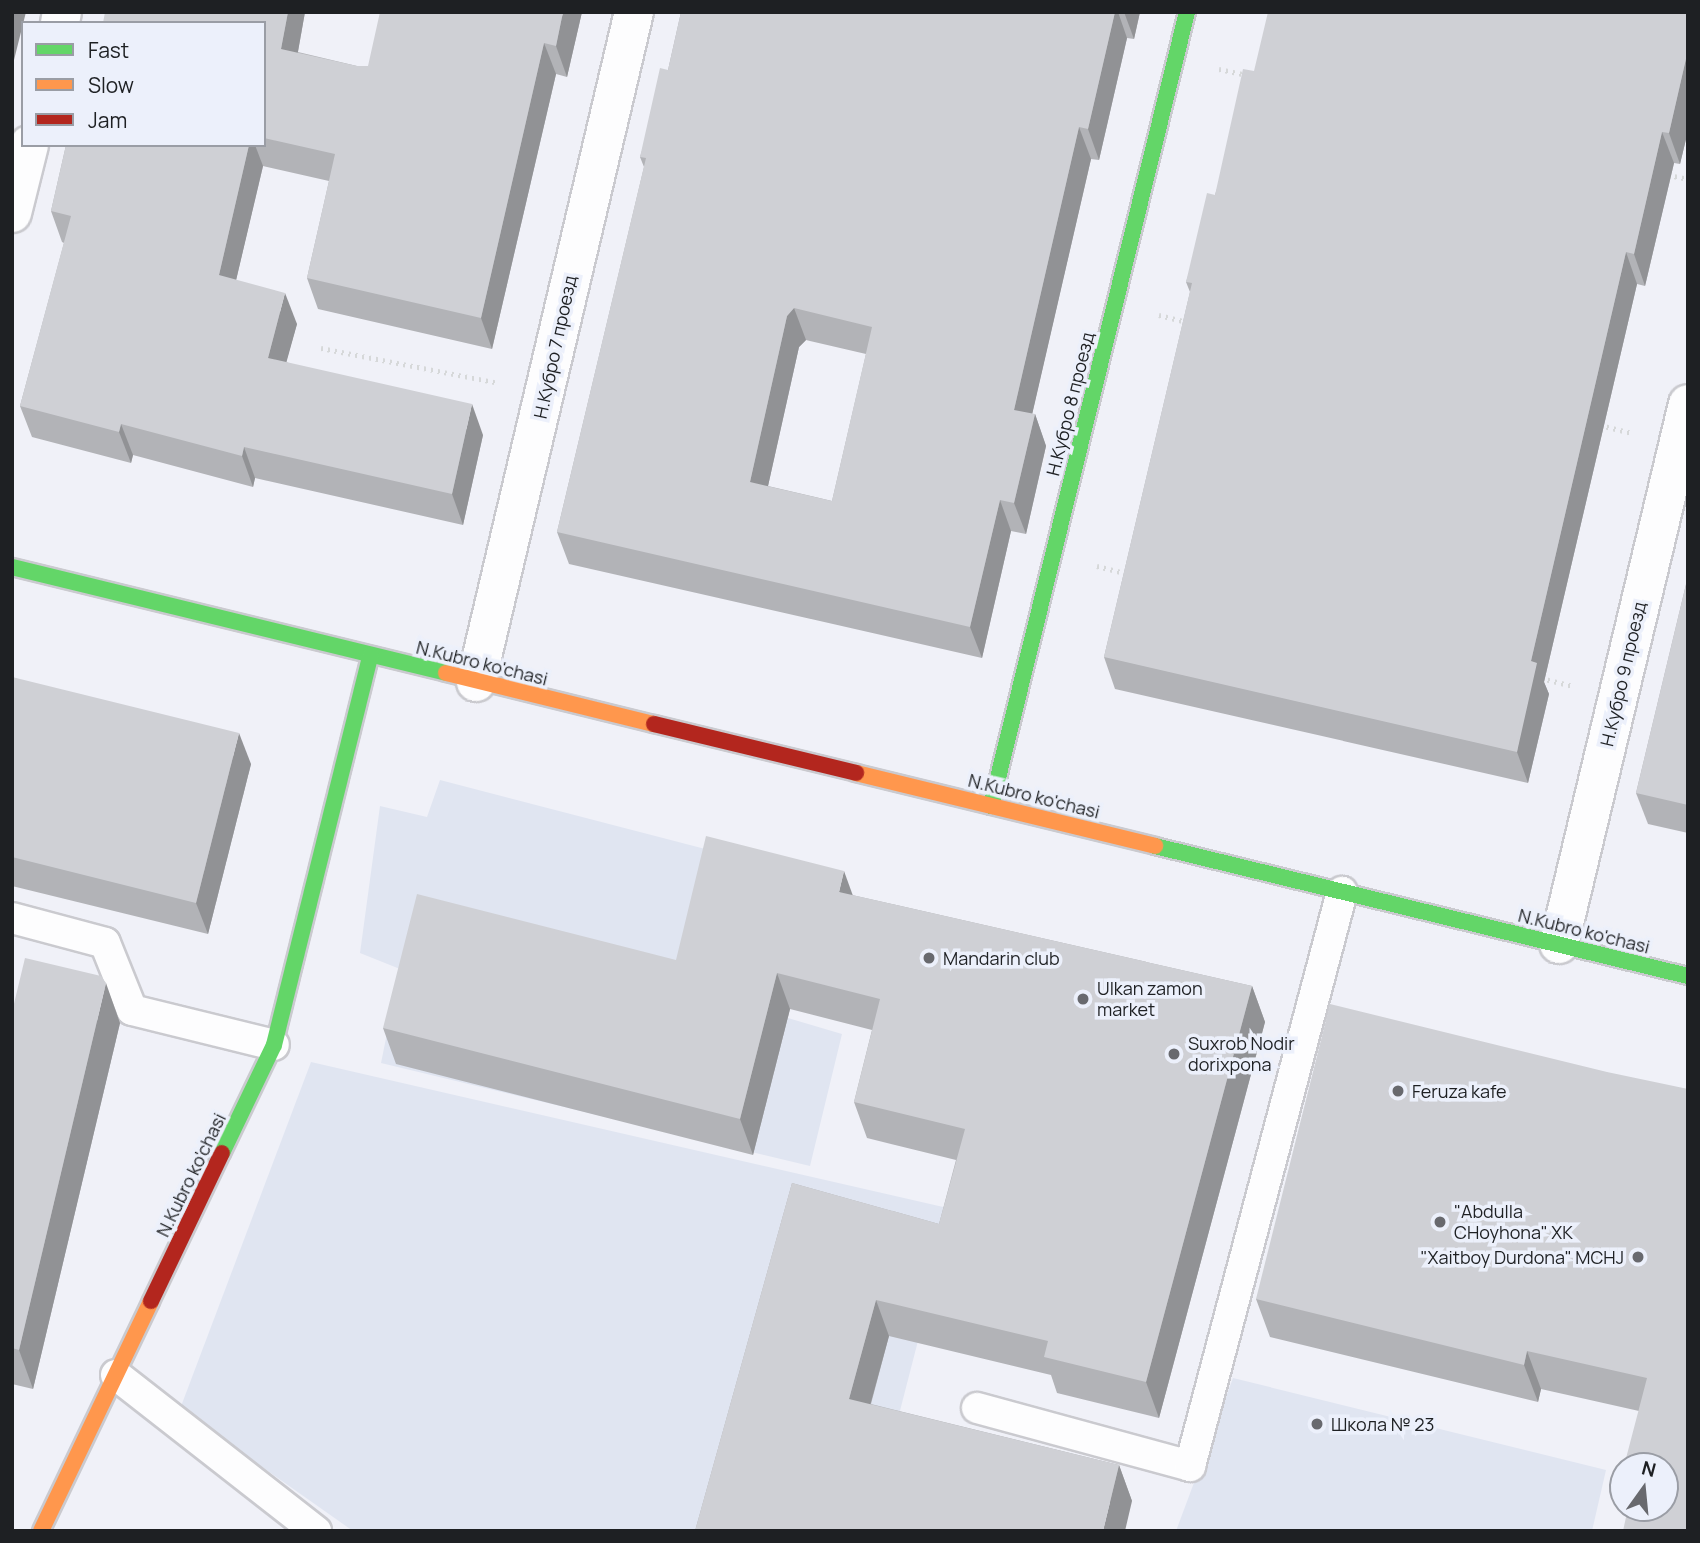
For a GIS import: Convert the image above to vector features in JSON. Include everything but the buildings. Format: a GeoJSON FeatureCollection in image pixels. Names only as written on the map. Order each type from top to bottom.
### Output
{"type":"FeatureCollection","features":[{"type":"Feature","properties":{"kind":"street","name":"Н.Кубро 7 проезд"},"geometry":{"type":"LineString","coordinates":[[476,682],[634,12]]}},
{"type":"Feature","properties":{"kind":"street","name":"Н.Кубро 8 проезд"},"geometry":{"type":"LineString","coordinates":[[991,806],[1186,12]]}},
{"type":"Feature","properties":{"kind":"street"},"geometry":{"type":"LineString","coordinates":[[12,213],[28,147]]}},
{"type":"Feature","properties":{"kind":"street","name":"Н.Кубро 9 проезд"},"geometry":{"type":"LineString","coordinates":[[1559,944],[1688,404]]}},
{"type":"Feature","properties":{"kind":"street","name":"N.Kubro ko'chasi"},"geometry":{"type":"LineString","coordinates":[[12,568],[1688,976]]}},
{"type":"Feature","properties":{"kind":"street","name":"N.Kubro ko'chasi"},"geometry":{"type":"LineString","coordinates":[[41,1531],[274,1045],[370,656]]}},
{"type":"Feature","properties":{"kind":"lane"},"geometry":{"type":"LineString","coordinates":[[977,1408],[1191,1466],[1342,892]]}},
{"type":"Feature","properties":{"kind":"lane"},"geometry":{"type":"LineString","coordinates":[[12,918],[105,943],[132,1010],[274,1045]]}},
{"type":"Feature","properties":{"kind":"lane"},"geometry":{"type":"LineString","coordinates":[[116,1375],[316,1531]]}},
{"type":"Feature","properties":{"kind":"path"},"geometry":{"type":"LineString","coordinates":[[1175,58],[1256,77]]}},
{"type":"Feature","properties":{"kind":"path"},"geometry":{"type":"LineString","coordinates":[[1661,173],[1688,179]]}},
{"type":"Feature","properties":{"kind":"path"},"geometry":{"type":"LineString","coordinates":[[321,348],[545,392]]}},
{"type":"Feature","properties":{"kind":"path"},"geometry":{"type":"LineString","coordinates":[[1053,555],[1133,575]]}},
{"type":"Feature","properties":{"kind":"path"},"geometry":{"type":"LineString","coordinates":[[1537,677],[1618,697]]}},
{"type":"Feature","properties":{"kind":"shaded area"},"geometry":{"type":"Polygon","coordinates":[[[440,780],[713,851],[683,987],[842,1034],[810,1166],[381,1063],[400,969],[360,953],[380,806],[427,817],[440,780]]]}},
{"type":"Feature","properties":{"kind":"shaded area"},"geometry":{"type":"Polygon","coordinates":[[[311,1062],[952,1209],[869,1531],[353,1531],[180,1409],[311,1062]]]}},
{"type":"Feature","properties":{"kind":"shaded area","name":"Школа № 23"},"geometry":{"type":"Polygon","coordinates":[[[1233,1378],[1606,1470],[1592,1531],[1176,1531],[1233,1378]]]}},
{"type":"Feature","properties":{"kind":"traffic: fast"},"geometry":{"type":"LineString","coordinates":[[991,806],[1187,12]]}},
{"type":"Feature","properties":{"kind":"traffic: fast"},"geometry":{"type":"LineString","coordinates":[[12,567],[446,673]]}},
{"type":"Feature","properties":{"kind":"traffic: fast"},"geometry":{"type":"LineString","coordinates":[[222,1153],[274,1045],[370,656]]}},
{"type":"Feature","properties":{"kind":"traffic: fast"},"geometry":{"type":"LineString","coordinates":[[1155,846],[1688,976]]}},
{"type":"Feature","properties":{"kind":"traffic: slow"},"geometry":{"type":"LineString","coordinates":[[446,673],[654,724]]}},
{"type":"Feature","properties":{"kind":"traffic: slow"},"geometry":{"type":"LineString","coordinates":[[856,773],[1155,846]]}},
{"type":"Feature","properties":{"kind":"traffic: slow"},"geometry":{"type":"LineString","coordinates":[[41,1531],[151,1301]]}},
{"type":"Feature","properties":{"kind":"traffic: jam"},"geometry":{"type":"LineString","coordinates":[[654,724],[856,773]]}},
{"type":"Feature","properties":{"kind":"traffic: jam"},"geometry":{"type":"LineString","coordinates":[[151,1301],[222,1153]]}},
{"type":"Feature","properties":{"kind":"place","name":"Mandarin club"},"geometry":{"type":"Point","coordinates":[929,958]}},
{"type":"Feature","properties":{"kind":"place","name":"Ulkan zamon market"},"geometry":{"type":"Point","coordinates":[1083,999]}},
{"type":"Feature","properties":{"kind":"place","name":"Suxrob Nodir dorixpona"},"geometry":{"type":"Point","coordinates":[1174,1054]}},
{"type":"Feature","properties":{"kind":"place","name":"Feruza kafe"},"geometry":{"type":"Point","coordinates":[1398,1091]}},
{"type":"Feature","properties":{"kind":"place","name":"\"Abdulla CHoyhona\" XK"},"geometry":{"type":"Point","coordinates":[1440,1222]}},
{"type":"Feature","properties":{"kind":"place","name":"\"Xaitboy Durdona\" MCHJ"},"geometry":{"type":"Point","coordinates":[1638,1257]}},
{"type":"Feature","properties":{"kind":"place","name":"Школа № 23"},"geometry":{"type":"Point","coordinates":[1317,1424]}}]}
